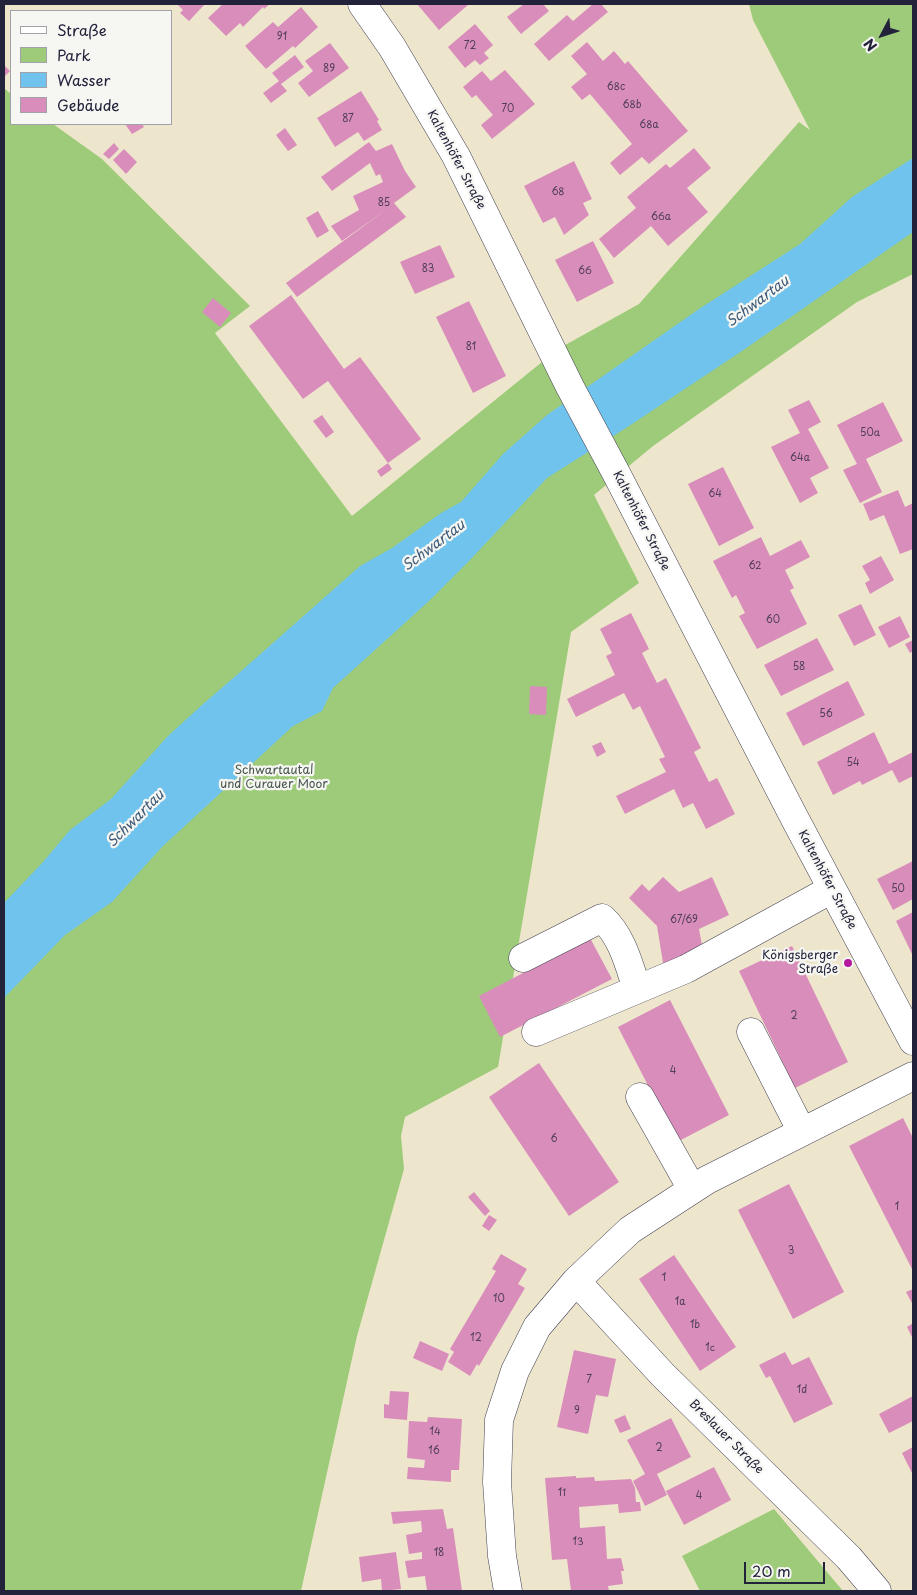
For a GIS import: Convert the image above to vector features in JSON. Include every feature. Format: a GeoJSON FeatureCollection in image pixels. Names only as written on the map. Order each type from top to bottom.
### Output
{"type":"FeatureCollection","features":[{"type":"Feature","properties":{"kind":"street","name":"Kaltenhöfer Straße"},"geometry":{"type":"LineString","coordinates":[[362,4],[392,47],[456,156],[570,387],[832,890],[903,999],[913,1041]]}},
{"type":"Feature","properties":{"kind":"street"},"geometry":{"type":"LineString","coordinates":[[536,1032],[686,969],[832,890]]}},
{"type":"Feature","properties":{"kind":"street"},"geometry":{"type":"LineString","coordinates":[[523,958],[602,918],[611,926],[626,954],[637,989]]}},
{"type":"Feature","properties":{"kind":"street"},"geometry":{"type":"LineString","coordinates":[[752,1032],[802,1132]]}},
{"type":"Feature","properties":{"kind":"street"},"geometry":{"type":"LineString","coordinates":[[508,1591],[502,1556],[497,1482],[499,1420],[515,1371],[537,1327],[576,1281],[630,1230],[706,1180],[913,1076]]}},
{"type":"Feature","properties":{"kind":"street"},"geometry":{"type":"LineString","coordinates":[[640,1097],[692,1189]]}},
{"type":"Feature","properties":{"kind":"street","name":"Breslauer Straße"},"geometry":{"type":"LineString","coordinates":[[576,1281],[664,1375],[849,1558],[877,1591]]}},
{"type":"Feature","properties":{"kind":"green space","name":"Schwartautal und Curauer Moor"},"geometry":{"type":"Polygon","coordinates":[[[749,4],[913,4],[913,274],[857,302],[653,446],[594,495],[639,583],[571,632],[498,1067],[405,1117],[401,1136],[404,1169],[357,1336],[301,1591],[4,1591],[4,88],[10,93],[10,125],[54,125],[102,159],[250,306],[215,333],[352,516],[558,349],[639,304],[799,122],[810,130],[753,20],[749,4]]]}},
{"type":"Feature","properties":{"kind":"green space"},"geometry":{"type":"Polygon","coordinates":[[[774,1509],[843,1591],[700,1591],[682,1556],[774,1509]]]}},
{"type":"Feature","properties":{"kind":"water","name":"Schwartau"},"geometry":{"type":"Polygon","coordinates":[[[913,158],[913,232],[742,351],[547,478],[429,601],[333,688],[322,711],[293,726],[162,847],[112,902],[65,935],[4,998],[4,903],[70,830],[111,799],[168,736],[360,566],[392,548],[441,513],[461,502],[503,454],[547,415],[699,309],[800,244],[852,197],[913,158]]]}},
{"type":"Feature","properties":{"kind":"building"},"geometry":{"type":"Polygon","coordinates":[[[177,4],[205,4],[189,21],[180,13],[183,10],[177,4]]]}},
{"type":"Feature","properties":{"kind":"building"},"geometry":{"type":"Polygon","coordinates":[[[223,4],[270,4],[264,9],[263,7],[243,27],[240,23],[226,36],[208,18],[223,4]]]}},
{"type":"Feature","properties":{"kind":"building"},"geometry":{"type":"Polygon","coordinates":[[[417,4],[467,4],[468,5],[439,30],[417,4]]]}},
{"type":"Feature","properties":{"kind":"building"},"geometry":{"type":"Polygon","coordinates":[[[524,4],[543,4],[549,11],[521,34],[507,17],[524,4]]]}},
{"type":"Feature","properties":{"kind":"building"},"geometry":{"type":"Polygon","coordinates":[[[593,4],[601,4],[608,12],[549,61],[534,44],[567,15],[573,21],[593,4]]]}},
{"type":"Feature","properties":{"kind":"building"},"geometry":{"type":"Polygon","coordinates":[[[301,7],[318,27],[295,48],[293,46],[266,69],[245,46],[273,22],[278,27],[301,7]]]}},
{"type":"Feature","properties":{"kind":"building"},"geometry":{"type":"Polygon","coordinates":[[[475,24],[493,45],[484,53],[489,58],[480,65],[475,60],[465,68],[448,47],[475,24]]]}},
{"type":"Feature","properties":{"kind":"building"},"geometry":{"type":"Polygon","coordinates":[[[587,42],[603,61],[614,51],[625,64],[628,61],[688,131],[649,164],[642,157],[620,175],[610,163],[632,144],[590,94],[582,100],[571,87],[587,74],[571,56],[587,42]]]}},
{"type":"Feature","properties":{"kind":"building"},"geometry":{"type":"Polygon","coordinates":[[[330,43],[349,68],[309,97],[298,83],[313,71],[305,61],[330,43]]]}},
{"type":"Feature","properties":{"kind":"building"},"geometry":{"type":"Polygon","coordinates":[[[295,55],[304,67],[281,84],[287,91],[271,103],[263,93],[279,81],[272,73],[295,55]]]}},
{"type":"Feature","properties":{"kind":"building"},"geometry":{"type":"Polygon","coordinates":[[[4,65],[10,71],[4,77],[4,65]]]}},
{"type":"Feature","properties":{"kind":"building"},"geometry":{"type":"Polygon","coordinates":[[[505,70],[535,104],[492,139],[481,125],[493,115],[476,95],[472,98],[463,87],[482,71],[491,81],[505,70]]]}},
{"type":"Feature","properties":{"kind":"building"},"geometry":{"type":"Polygon","coordinates":[[[361,91],[379,120],[377,121],[382,130],[364,141],[358,132],[335,147],[317,118],[361,91]]]}},
{"type":"Feature","properties":{"kind":"building"},"geometry":{"type":"Polygon","coordinates":[[[126,125],[143,125],[144,127],[132,134],[126,125]]]}},
{"type":"Feature","properties":{"kind":"building"},"geometry":{"type":"Polygon","coordinates":[[[285,128],[297,145],[288,151],[276,135],[285,128]]]}},
{"type":"Feature","properties":{"kind":"building"},"geometry":{"type":"Polygon","coordinates":[[[369,142],[376,151],[392,144],[405,171],[416,187],[394,203],[406,217],[297,297],[286,283],[387,209],[342,241],[331,226],[359,210],[353,196],[383,182],[380,174],[376,176],[370,163],[332,191],[321,177],[369,142]]]}},
{"type":"Feature","properties":{"kind":"building"},"geometry":{"type":"Polygon","coordinates":[[[114,143],[119,149],[109,159],[103,154],[114,143]]]}},
{"type":"Feature","properties":{"kind":"building"},"geometry":{"type":"Polygon","coordinates":[[[694,148],[711,168],[687,188],[708,212],[668,246],[651,226],[614,258],[599,239],[636,208],[627,197],[666,164],[670,168],[694,148]]]}},
{"type":"Feature","properties":{"kind":"building"},"geometry":{"type":"Polygon","coordinates":[[[124,149],[137,162],[126,174],[113,160],[124,149]]]}},
{"type":"Feature","properties":{"kind":"building"},"geometry":{"type":"Polygon","coordinates":[[[574,161],[592,199],[583,203],[589,215],[564,235],[555,217],[543,223],[524,186],[574,161]]]}},
{"type":"Feature","properties":{"kind":"building"},"geometry":{"type":"Polygon","coordinates":[[[318,211],[329,231],[317,238],[306,218],[318,211]]]}},
{"type":"Feature","properties":{"kind":"building"},"geometry":{"type":"Polygon","coordinates":[[[593,241],[614,283],[577,302],[555,260],[593,241]]]}},
{"type":"Feature","properties":{"kind":"building"},"geometry":{"type":"Polygon","coordinates":[[[440,245],[455,277],[415,294],[400,262],[440,245]]]}},
{"type":"Feature","properties":{"kind":"building"},"geometry":{"type":"Polygon","coordinates":[[[291,295],[344,369],[360,357],[421,439],[388,463],[328,381],[303,399],[249,326],[291,295]]]}},
{"type":"Feature","properties":{"kind":"building"},"geometry":{"type":"Polygon","coordinates":[[[213,298],[231,313],[220,327],[202,312],[213,298]]]}},
{"type":"Feature","properties":{"kind":"building"},"geometry":{"type":"Polygon","coordinates":[[[469,301],[506,376],[473,393],[436,317],[469,301]]]}},
{"type":"Feature","properties":{"kind":"building"},"geometry":{"type":"Polygon","coordinates":[[[809,400],[821,422],[808,429],[829,468],[810,478],[818,493],[800,503],[771,447],[800,433],[788,410],[809,400]]]}},
{"type":"Feature","properties":{"kind":"building"},"geometry":{"type":"Polygon","coordinates":[[[883,402],[903,441],[866,459],[882,492],[860,503],[843,470],[857,464],[837,425],[883,402]]]}},
{"type":"Feature","properties":{"kind":"building"},"geometry":{"type":"Polygon","coordinates":[[[322,415],[334,432],[326,438],[313,421],[322,415]]]}},
{"type":"Feature","properties":{"kind":"building"},"geometry":{"type":"Polygon","coordinates":[[[388,463],[392,469],[381,477],[377,471],[388,463]]]}},
{"type":"Feature","properties":{"kind":"building"},"geometry":{"type":"Polygon","coordinates":[[[723,467],[754,528],[719,546],[688,484],[723,467]]]}},
{"type":"Feature","properties":{"kind":"building"},"geometry":{"type":"Polygon","coordinates":[[[898,490],[905,507],[913,503],[913,549],[900,554],[884,515],[870,521],[863,504],[898,490]]]}},
{"type":"Feature","properties":{"kind":"building"},"geometry":{"type":"Polygon","coordinates":[[[761,537],[770,556],[801,540],[810,557],[785,570],[794,588],[790,590],[807,624],[757,649],[739,616],[745,613],[736,595],[732,598],[713,561],[761,537]]]}},
{"type":"Feature","properties":{"kind":"building"},"geometry":{"type":"Polygon","coordinates":[[[881,556],[894,580],[870,594],[865,583],[870,580],[862,566],[881,556]]]}},
{"type":"Feature","properties":{"kind":"building"},"geometry":{"type":"Polygon","coordinates":[[[861,604],[876,635],[854,646],[838,615],[861,604]]]}},
{"type":"Feature","properties":{"kind":"building"},"geometry":{"type":"Polygon","coordinates":[[[631,613],[649,649],[642,653],[657,683],[666,678],[701,748],[694,752],[709,782],[717,778],[735,814],[706,829],[693,803],[683,808],[674,789],[625,814],[616,796],[666,772],[659,759],[665,757],[640,706],[633,710],[624,693],[576,717],[567,699],[615,675],[606,656],[612,653],[600,629],[631,613]]]}},
{"type":"Feature","properties":{"kind":"building"},"geometry":{"type":"Polygon","coordinates":[[[900,616],[910,637],[889,648],[878,627],[900,616]]]}},
{"type":"Feature","properties":{"kind":"building"},"geometry":{"type":"Polygon","coordinates":[[[817,638],[834,670],[781,696],[764,665],[817,638]]]}},
{"type":"Feature","properties":{"kind":"building"},"geometry":{"type":"Polygon","coordinates":[[[913,640],[913,651],[910,653],[905,644],[913,640]]]}},
{"type":"Feature","properties":{"kind":"building"},"geometry":{"type":"Polygon","coordinates":[[[848,681],[865,715],[803,746],[786,713],[848,681]]]}},
{"type":"Feature","properties":{"kind":"building"},"geometry":{"type":"Polygon","coordinates":[[[530,686],[547,687],[546,715],[529,714],[530,686]]]}},
{"type":"Feature","properties":{"kind":"building"},"geometry":{"type":"Polygon","coordinates":[[[874,732],[889,764],[913,752],[913,776],[899,783],[892,770],[862,785],[860,781],[833,795],[817,762],[874,732]]]}},
{"type":"Feature","properties":{"kind":"building"},"geometry":{"type":"Polygon","coordinates":[[[601,742],[606,752],[597,757],[592,746],[601,742]]]}},
{"type":"Feature","properties":{"kind":"building"},"geometry":{"type":"Polygon","coordinates":[[[913,861],[913,899],[893,910],[877,879],[913,861]]]}},
{"type":"Feature","properties":{"kind":"building"},"geometry":{"type":"Polygon","coordinates":[[[663,877],[679,892],[712,877],[729,915],[699,929],[704,956],[664,969],[657,926],[629,898],[642,884],[649,891],[663,877]]]}},
{"type":"Feature","properties":{"kind":"building"},"geometry":{"type":"Polygon","coordinates":[[[913,912],[913,953],[912,954],[896,921],[913,912]]]}},
{"type":"Feature","properties":{"kind":"building"},"geometry":{"type":"Polygon","coordinates":[[[590,938],[612,979],[500,1037],[479,996],[590,938]]]}},
{"type":"Feature","properties":{"kind":"building"},"geometry":{"type":"Polygon","coordinates":[[[792,946],[848,1062],[795,1088],[739,971],[792,946]]]}},
{"type":"Feature","properties":{"kind":"building"},"geometry":{"type":"Polygon","coordinates":[[[670,1000],[729,1115],[677,1142],[618,1027],[670,1000]]]}},
{"type":"Feature","properties":{"kind":"building"},"geometry":{"type":"Polygon","coordinates":[[[539,1063],[619,1182],[569,1216],[489,1097],[539,1063]]]}},
{"type":"Feature","properties":{"kind":"building"},"geometry":{"type":"Polygon","coordinates":[[[903,1118],[913,1138],[912,1269],[849,1146],[903,1118]]]}},
{"type":"Feature","properties":{"kind":"building"},"geometry":{"type":"Polygon","coordinates":[[[789,1184],[844,1292],[793,1319],[738,1210],[789,1184]]]}},
{"type":"Feature","properties":{"kind":"building"},"geometry":{"type":"Polygon","coordinates":[[[474,1192],[490,1211],[485,1216],[468,1197],[474,1192]]]}},
{"type":"Feature","properties":{"kind":"building"},"geometry":{"type":"Polygon","coordinates":[[[489,1215],[497,1220],[489,1231],[482,1226],[489,1215]]]}},
{"type":"Feature","properties":{"kind":"building"},"geometry":{"type":"Polygon","coordinates":[[[501,1254],[527,1269],[518,1284],[525,1288],[479,1366],[477,1364],[470,1376],[448,1362],[454,1352],[450,1349],[496,1271],[492,1269],[501,1254]]]}},
{"type":"Feature","properties":{"kind":"building"},"geometry":{"type":"Polygon","coordinates":[[[674,1255],[736,1347],[700,1371],[639,1279],[674,1255]]]}},
{"type":"Feature","properties":{"kind":"building"},"geometry":{"type":"Polygon","coordinates":[[[913,1289],[913,1305],[906,1292],[913,1289]]]}},
{"type":"Feature","properties":{"kind":"building"},"geometry":{"type":"Polygon","coordinates":[[[913,1323],[913,1339],[907,1327],[913,1323]]]}},
{"type":"Feature","properties":{"kind":"building"},"geometry":{"type":"Polygon","coordinates":[[[420,1341],[449,1354],[442,1371],[413,1358],[420,1341]]]}},
{"type":"Feature","properties":{"kind":"building"},"geometry":{"type":"Polygon","coordinates":[[[574,1350],[616,1359],[608,1397],[596,1395],[588,1434],[557,1427],[574,1350]]]}},
{"type":"Feature","properties":{"kind":"building"},"geometry":{"type":"Polygon","coordinates":[[[785,1352],[792,1365],[809,1357],[833,1404],[794,1423],[770,1376],[766,1378],[759,1365],[785,1352]]]}},
{"type":"Feature","properties":{"kind":"building"},"geometry":{"type":"Polygon","coordinates":[[[390,1391],[409,1392],[407,1420],[384,1418],[384,1404],[389,1405],[390,1391]]]}},
{"type":"Feature","properties":{"kind":"building"},"geometry":{"type":"Polygon","coordinates":[[[913,1396],[913,1421],[889,1433],[879,1414],[913,1396]]]}},
{"type":"Feature","properties":{"kind":"building"},"geometry":{"type":"Polygon","coordinates":[[[625,1415],[631,1429],[620,1433],[614,1420],[625,1415]]]}},
{"type":"Feature","properties":{"kind":"building"},"geometry":{"type":"Polygon","coordinates":[[[428,1417],[462,1419],[459,1470],[451,1470],[451,1482],[407,1479],[408,1467],[424,1468],[425,1460],[407,1458],[409,1421],[427,1422],[428,1417]]]}},
{"type":"Feature","properties":{"kind":"building"},"geometry":{"type":"Polygon","coordinates":[[[671,1418],[691,1457],[657,1474],[667,1495],[645,1506],[633,1481],[645,1474],[627,1440],[671,1418]]]}},
{"type":"Feature","properties":{"kind":"building"},"geometry":{"type":"Polygon","coordinates":[[[913,1447],[913,1475],[902,1453],[913,1447]]]}},
{"type":"Feature","properties":{"kind":"building"},"geometry":{"type":"Polygon","coordinates":[[[714,1467],[731,1500],[684,1525],[666,1491],[714,1467]]]}},
{"type":"Feature","properties":{"kind":"building"},"geometry":{"type":"Polygon","coordinates":[[[576,1476],[576,1478],[594,1477],[595,1481],[631,1479],[635,1488],[636,1502],[640,1502],[641,1511],[619,1513],[618,1504],[579,1507],[580,1528],[605,1526],[607,1559],[621,1558],[624,1571],[621,1571],[623,1584],[608,1586],[609,1591],[571,1591],[567,1559],[552,1560],[545,1478],[576,1476]]]}},
{"type":"Feature","properties":{"kind":"building"},"geometry":{"type":"Polygon","coordinates":[[[443,1509],[447,1529],[453,1528],[462,1591],[427,1591],[425,1576],[408,1578],[405,1561],[422,1559],[422,1552],[409,1554],[406,1535],[422,1532],[421,1521],[393,1524],[391,1512],[443,1509]]]}},
{"type":"Feature","properties":{"kind":"building"},"geometry":{"type":"Polygon","coordinates":[[[396,1552],[401,1589],[382,1591],[381,1579],[362,1582],[359,1557],[396,1552]]]}},
{"type":"Feature","properties":{"kind":"place","name":"Königsberger Straße"},"geometry":{"type":"Point","coordinates":[848,963]}}]}
